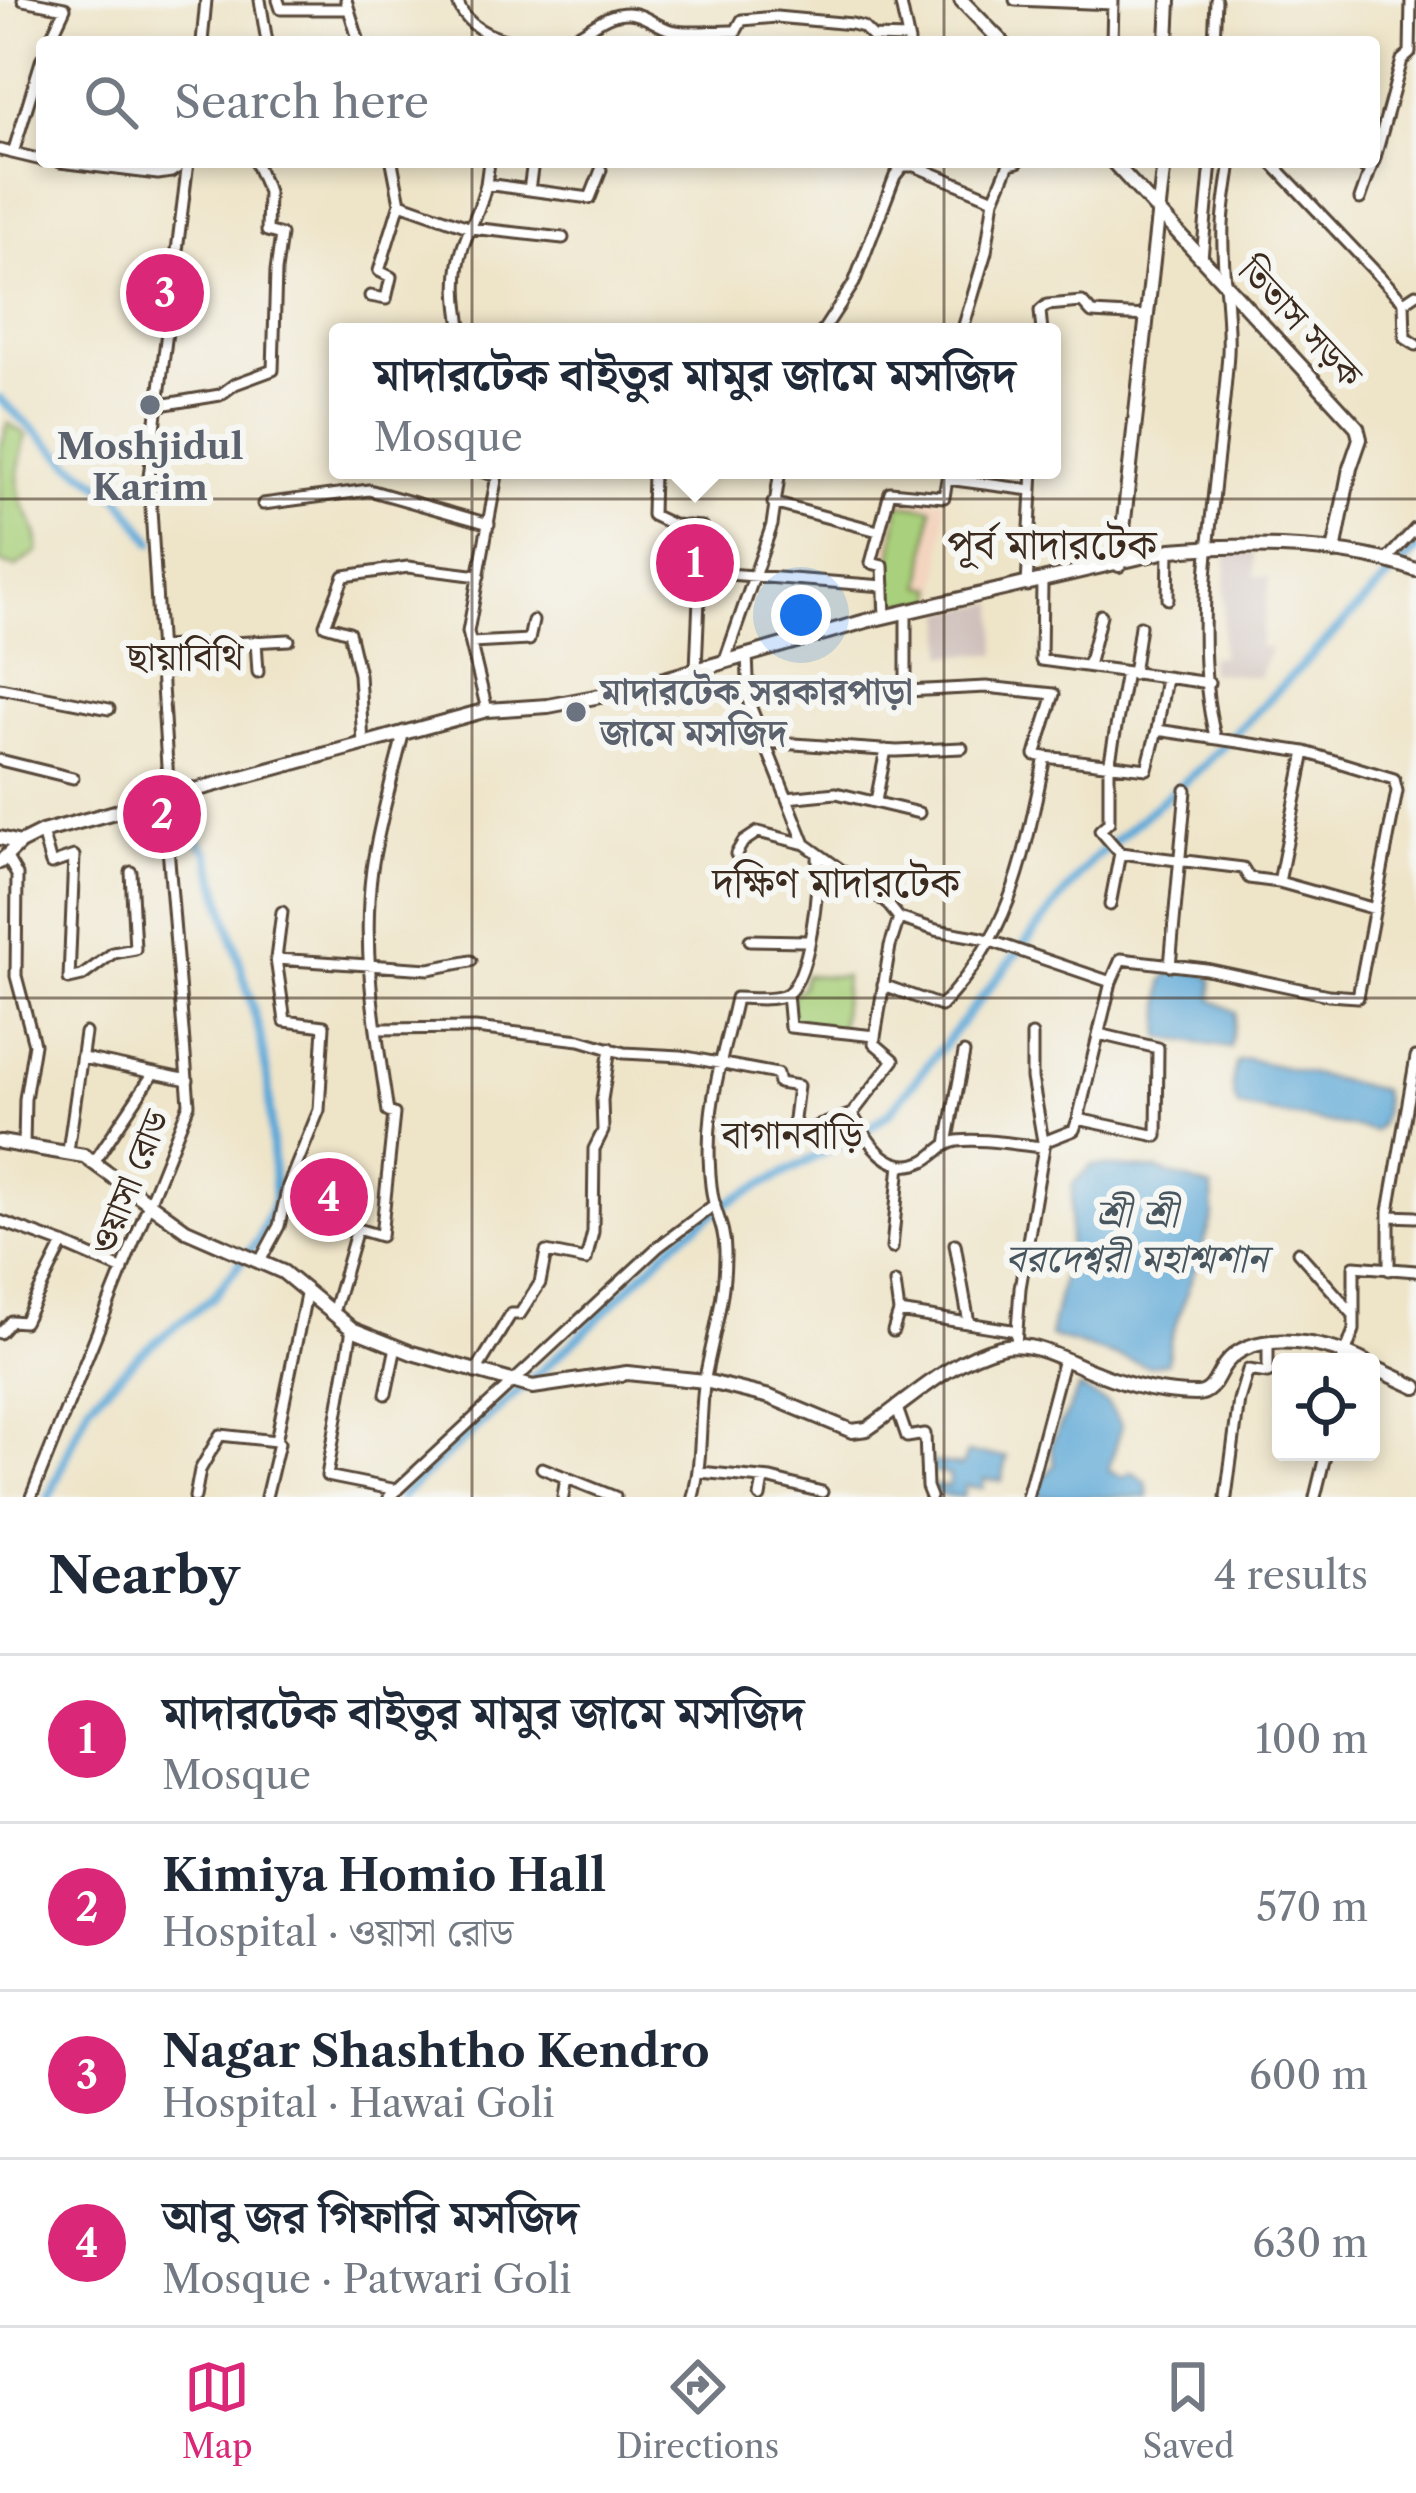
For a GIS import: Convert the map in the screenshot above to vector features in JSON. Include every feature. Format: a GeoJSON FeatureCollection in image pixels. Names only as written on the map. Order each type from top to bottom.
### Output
{"type":"FeatureCollection","features":[{"type":"Feature","properties":{"kind":"street"},"geometry":{"type":"LineString","coordinates":[[23,0],[65,8],[52,36]]}},
{"type":"Feature","properties":{"kind":"street"},"geometry":{"type":"LineString","coordinates":[[203,36],[206,0]]}},
{"type":"Feature","properties":{"kind":"street"},"geometry":{"type":"LineString","coordinates":[[260,0],[266,36]]}},
{"type":"Feature","properties":{"kind":"street"},"geometry":{"type":"LineString","coordinates":[[278,0],[280,9],[347,4],[357,36]]}},
{"type":"Feature","properties":{"kind":"street"},"geometry":{"type":"LineString","coordinates":[[457,0],[462,16],[472,25],[499,36]]}},
{"type":"Feature","properties":{"kind":"street"},"geometry":{"type":"LineString","coordinates":[[900,0],[908,36]]}},
{"type":"Feature","properties":{"kind":"street"},"geometry":{"type":"LineString","coordinates":[[962,0],[996,36]]}},
{"type":"Feature","properties":{"kind":"street"},"geometry":{"type":"LineString","coordinates":[[1015,0],[1113,2],[1112,36]]}},
{"type":"Feature","properties":{"kind":"street"},"geometry":{"type":"LineString","coordinates":[[1167,36],[1169,0]]}},
{"type":"Feature","properties":{"kind":"street"},"geometry":{"type":"LineString","coordinates":[[1214,36],[1216,0]]}},
{"type":"Feature","properties":{"kind":"street"},"geometry":{"type":"LineString","coordinates":[[1380,139],[1402,60],[1413,54],[1411,0]]}},
{"type":"Feature","properties":{"kind":"street"},"geometry":{"type":"LineString","coordinates":[[572,36],[609,15],[632,12],[676,32],[736,31],[742,20],[776,17],[851,23],[872,36]]}},
{"type":"Feature","properties":{"kind":"street"},"geometry":{"type":"LineString","coordinates":[[14,153],[36,76]]}},
{"type":"Feature","properties":{"kind":"street"},"geometry":{"type":"LineString","coordinates":[[26,105],[36,109]]}},
{"type":"Feature","properties":{"kind":"street"},"geometry":{"type":"LineString","coordinates":[[0,150],[36,158]]}},
{"type":"Feature","properties":{"kind":"street"},"geometry":{"type":"LineString","coordinates":[[113,168],[158,173],[177,168]]}},
{"type":"Feature","properties":{"kind":"street","name":"ওয়াসা রোড"},"geometry":{"type":"LineString","coordinates":[[31,1497],[190,1104],[149,500],[186,168]]}},
{"type":"Feature","properties":{"kind":"street"},"geometry":{"type":"LineString","coordinates":[[160,405],[220,395],[273,370],[281,235],[267,232],[268,192],[258,168]]}},
{"type":"Feature","properties":{"kind":"street"},"geometry":{"type":"LineString","coordinates":[[370,296],[386,299],[391,277],[379,271],[400,203],[393,168]]}},
{"type":"Feature","properties":{"kind":"street"},"geometry":{"type":"LineString","coordinates":[[461,323],[457,279],[483,202],[488,168]]}},
{"type":"Feature","properties":{"kind":"street"},"geometry":{"type":"LineString","coordinates":[[529,190],[532,168]]}},
{"type":"Feature","properties":{"kind":"street"},"geometry":{"type":"LineString","coordinates":[[828,323],[854,284],[895,176],[903,168]]}},
{"type":"Feature","properties":{"kind":"street"},"geometry":{"type":"LineString","coordinates":[[917,168],[994,199]]}},
{"type":"Feature","properties":{"kind":"street"},"geometry":{"type":"LineString","coordinates":[[965,323],[986,251],[994,199],[1007,168]]}},
{"type":"Feature","properties":{"kind":"street","name":"তিতাস সড়ক"},"geometry":{"type":"LineString","coordinates":[[1119,168],[1359,433],[1334,552]]}},
{"type":"Feature","properties":{"kind":"street"},"geometry":{"type":"LineString","coordinates":[[1119,565],[1163,168]]}},
{"type":"Feature","properties":{"kind":"street"},"geometry":{"type":"LineString","coordinates":[[1202,258],[1210,168]]}},
{"type":"Feature","properties":{"kind":"street"},"geometry":{"type":"LineString","coordinates":[[1225,737],[1209,683],[1206,623],[1228,346],[1223,227],[1231,168]]}},
{"type":"Feature","properties":{"kind":"street"},"geometry":{"type":"LineString","coordinates":[[1277,168],[1404,302],[1406,338],[1416,345]]}},
{"type":"Feature","properties":{"kind":"street"},"geometry":{"type":"LineString","coordinates":[[1360,199],[1372,168]]}},
{"type":"Feature","properties":{"kind":"street"},"geometry":{"type":"LineString","coordinates":[[486,184],[590,198],[601,170]]}},
{"type":"Feature","properties":{"kind":"street"},"geometry":{"type":"LineString","coordinates":[[400,203],[471,228],[563,238]]}},
{"type":"Feature","properties":{"kind":"street"},"geometry":{"type":"LineString","coordinates":[[1404,302],[1416,294]]}},
{"type":"Feature","properties":{"kind":"street"},"geometry":{"type":"LineString","coordinates":[[1041,323],[1040,311],[1047,305],[1082,302],[1092,313],[1147,316]]}},
{"type":"Feature","properties":{"kind":"street"},"geometry":{"type":"LineString","coordinates":[[488,710],[468,632],[497,479]]}},
{"type":"Feature","properties":{"kind":"street"},"geometry":{"type":"LineString","coordinates":[[652,479],[652,515],[673,525],[702,527],[696,669]]}},
{"type":"Feature","properties":{"kind":"street"},"geometry":{"type":"LineString","coordinates":[[725,660],[772,524],[778,479]]}},
{"type":"Feature","properties":{"kind":"street"},"geometry":{"type":"LineString","coordinates":[[885,617],[883,566],[871,563],[890,491],[944,497],[946,479]]}},
{"type":"Feature","properties":{"kind":"street"},"geometry":{"type":"LineString","coordinates":[[973,479],[1031,490]]}},
{"type":"Feature","properties":{"kind":"street"},"geometry":{"type":"LineString","coordinates":[[1032,479],[1041,660],[1209,683]]}},
{"type":"Feature","properties":{"kind":"street"},"geometry":{"type":"LineString","coordinates":[[263,505],[369,490],[490,524]]}},
{"type":"Feature","properties":{"kind":"street"},"geometry":{"type":"LineString","coordinates":[[773,503],[878,531]]}},
{"type":"Feature","properties":{"kind":"street"},"geometry":{"type":"LineString","coordinates":[[1391,561],[1416,528]]}},
{"type":"Feature","properties":{"kind":"street"},"geometry":{"type":"LineString","coordinates":[[24,1144],[34,1044],[16,976],[17,875],[3,859],[42,832],[488,710],[601,696],[885,617],[1169,551],[1210,547],[1334,552],[1415,570]]}},
{"type":"Feature","properties":{"kind":"street"},"geometry":{"type":"LineString","coordinates":[[1168,599],[1169,551]]}},
{"type":"Feature","properties":{"kind":"street"},"geometry":{"type":"LineString","coordinates":[[363,744],[359,674],[349,632],[325,625],[344,576],[408,567],[479,576]]}},
{"type":"Feature","properties":{"kind":"street"},"geometry":{"type":"LineString","coordinates":[[701,572],[884,586]]}},
{"type":"Feature","properties":{"kind":"street"},"geometry":{"type":"LineString","coordinates":[[905,612],[906,691],[986,687],[1054,694],[1035,755],[1045,757],[1148,770],[1171,662]]}},
{"type":"Feature","properties":{"kind":"street"},"geometry":{"type":"LineString","coordinates":[[1088,666],[1101,615]]}},
{"type":"Feature","properties":{"kind":"street"},"geometry":{"type":"LineString","coordinates":[[472,643],[530,640],[533,621]]}},
{"type":"Feature","properties":{"kind":"street"},"geometry":{"type":"LineString","coordinates":[[1140,626],[1109,766],[1109,822],[1100,830],[1115,845],[1177,860],[1243,868],[1249,878],[1376,909]]}},
{"type":"Feature","properties":{"kind":"street"},"geometry":{"type":"LineString","coordinates":[[160,647],[289,640]]}},
{"type":"Feature","properties":{"kind":"street"},"geometry":{"type":"LineString","coordinates":[[256,641],[258,672]]}},
{"type":"Feature","properties":{"kind":"street"},"geometry":{"type":"LineString","coordinates":[[747,654],[749,703],[805,844]]}},
{"type":"Feature","properties":{"kind":"street"},"geometry":{"type":"LineString","coordinates":[[0,688],[109,709]]}},
{"type":"Feature","properties":{"kind":"street"},"geometry":{"type":"LineString","coordinates":[[1016,1338],[1044,1147],[1046,1141],[1074,1130],[1119,960],[1206,969],[1357,998],[1397,791],[1394,778],[1305,752],[1157,730]]}},
{"type":"Feature","properties":{"kind":"street"},"geometry":{"type":"LineString","coordinates":[[333,1313],[357,1229],[381,1236],[394,1114],[388,1112],[369,962],[372,870],[404,731]]}},
{"type":"Feature","properties":{"kind":"street"},"geometry":{"type":"LineString","coordinates":[[765,742],[886,750],[962,748]]}},
{"type":"Feature","properties":{"kind":"street"},"geometry":{"type":"LineString","coordinates":[[876,801],[886,750]]}},
{"type":"Feature","properties":{"kind":"street"},"geometry":{"type":"LineString","coordinates":[[1279,882],[1305,752]]}},
{"type":"Feature","properties":{"kind":"street"},"geometry":{"type":"LineString","coordinates":[[883,985],[941,1006],[993,941],[1021,873],[1045,757]]}},
{"type":"Feature","properties":{"kind":"street"},"geometry":{"type":"LineString","coordinates":[[0,760],[73,778]]}},
{"type":"Feature","properties":{"kind":"street"},"geometry":{"type":"LineString","coordinates":[[1170,966],[1186,790]]}},
{"type":"Feature","properties":{"kind":"street"},"geometry":{"type":"LineString","coordinates":[[787,798],[836,793],[919,813]]}},
{"type":"Feature","properties":{"kind":"street"},"geometry":{"type":"LineString","coordinates":[[42,832],[51,864],[74,856],[69,979],[82,976],[113,952],[135,950],[131,872]]}},
{"type":"Feature","properties":{"kind":"street"},"geometry":{"type":"LineString","coordinates":[[736,854],[758,832],[805,844],[887,903],[899,918],[993,941],[1111,982]]}},
{"type":"Feature","properties":{"kind":"street"},"geometry":{"type":"LineString","coordinates":[[0,838],[20,843]]}},
{"type":"Feature","properties":{"kind":"street"},"geometry":{"type":"LineString","coordinates":[[1110,904],[1115,845]]}},
{"type":"Feature","properties":{"kind":"street"},"geometry":{"type":"LineString","coordinates":[[818,855],[819,896],[802,976],[787,994],[790,1027],[875,1036]]}},
{"type":"Feature","properties":{"kind":"street"},"geometry":{"type":"LineString","coordinates":[[249,1259],[279,1226],[288,1186],[323,1094],[324,1026],[286,1022],[276,959],[282,912]]}},
{"type":"Feature","properties":{"kind":"street"},"geometry":{"type":"LineString","coordinates":[[376,1029],[475,1028],[580,1040],[778,1074],[779,1083],[799,1087],[794,1119],[799,1133],[852,1114],[894,1060],[874,1043],[899,918]]}},
{"type":"Feature","properties":{"kind":"street"},"geometry":{"type":"LineString","coordinates":[[750,940],[806,941]]}},
{"type":"Feature","properties":{"kind":"street"},"geometry":{"type":"LineString","coordinates":[[276,959],[429,969],[471,961]]}},
{"type":"Feature","properties":{"kind":"street"},"geometry":{"type":"LineString","coordinates":[[693,1497],[700,1472],[705,1381],[724,1290],[725,1252],[710,1116],[736,998],[787,994]]}},
{"type":"Feature","properties":{"kind":"street"},"geometry":{"type":"LineString","coordinates":[[68,1151],[85,1033]]}},
{"type":"Feature","properties":{"kind":"street"},"geometry":{"type":"LineString","coordinates":[[1078,1120],[1157,1136],[1158,1048],[1099,1034]]}},
{"type":"Feature","properties":{"kind":"street"},"geometry":{"type":"LineString","coordinates":[[1031,1035],[1032,1078],[1044,1147]]}},
{"type":"Feature","properties":{"kind":"street"},"geometry":{"type":"LineString","coordinates":[[475,1373],[495,1336],[512,1314],[520,1314],[540,1283],[545,1252],[586,1260],[593,1232],[594,1149],[603,1131],[602,1100],[610,1048]]}},
{"type":"Feature","properties":{"kind":"street"},"geometry":{"type":"LineString","coordinates":[[947,1144],[964,1053]]}},
{"type":"Feature","properties":{"kind":"street"},"geometry":{"type":"LineString","coordinates":[[83,1058],[188,1081]]}},
{"type":"Feature","properties":{"kind":"street"},"geometry":{"type":"LineString","coordinates":[[1389,1270],[1390,1216],[1416,1058]]}},
{"type":"Feature","properties":{"kind":"street"},"geometry":{"type":"LineString","coordinates":[[94,1162],[153,1074]]}},
{"type":"Feature","properties":{"kind":"street"},"geometry":{"type":"LineString","coordinates":[[852,1114],[884,1157],[900,1164],[923,1162],[947,1144],[1044,1147]]}},
{"type":"Feature","properties":{"kind":"street"},"geometry":{"type":"LineString","coordinates":[[0,1142],[68,1151],[94,1162],[203,1240],[283,1272],[352,1329],[522,1385],[627,1373],[705,1381],[806,1409],[853,1432],[867,1429],[969,1359],[1016,1338]]}},
{"type":"Feature","properties":{"kind":"street"},"geometry":{"type":"LineString","coordinates":[[892,1248],[900,1164]]}},
{"type":"Feature","properties":{"kind":"street"},"geometry":{"type":"LineString","coordinates":[[352,1329],[327,1476],[393,1493],[522,1385],[672,1235],[717,1209]]}},
{"type":"Feature","properties":{"kind":"street"},"geometry":{"type":"LineString","coordinates":[[1390,1216],[1416,1217]]}},
{"type":"Feature","properties":{"kind":"street"},"geometry":{"type":"LineString","coordinates":[[0,1221],[123,1270]]}},
{"type":"Feature","properties":{"kind":"street"},"geometry":{"type":"LineString","coordinates":[[0,1333],[11,1321],[24,1322],[63,1244]]}},
{"type":"Feature","properties":{"kind":"street"},"geometry":{"type":"LineString","coordinates":[[955,1244],[969,1323]]}},
{"type":"Feature","properties":{"kind":"street"},"geometry":{"type":"LineString","coordinates":[[1298,1252],[1354,1315]]}},
{"type":"Feature","properties":{"kind":"street"},"geometry":{"type":"LineString","coordinates":[[1344,1353],[1354,1330],[1354,1266],[1416,1271]]}},
{"type":"Feature","properties":{"kind":"street"},"geometry":{"type":"LineString","coordinates":[[893,1331],[898,1312],[896,1283]]}},
{"type":"Feature","properties":{"kind":"street"},"geometry":{"type":"LineString","coordinates":[[266,1497],[307,1291]]}},
{"type":"Feature","properties":{"kind":"street"},"geometry":{"type":"LineString","coordinates":[[898,1312],[969,1323],[1142,1387],[1203,1394],[1240,1351],[1268,1343],[1300,1342],[1334,1353]]}},
{"type":"Feature","properties":{"kind":"street"},"geometry":{"type":"LineString","coordinates":[[1226,1497],[1239,1400],[1248,1370],[1268,1373],[1268,1343]]}},
{"type":"Feature","properties":{"kind":"street"},"geometry":{"type":"LineString","coordinates":[[386,1394],[396,1347]]}},
{"type":"Feature","properties":{"kind":"street"},"geometry":{"type":"LineString","coordinates":[[1027,1497],[1064,1359]]}},
{"type":"Feature","properties":{"kind":"street"},"geometry":{"type":"LineString","coordinates":[[1380,1370],[1416,1387]]}},
{"type":"Feature","properties":{"kind":"street"},"geometry":{"type":"LineString","coordinates":[[897,1408],[908,1437],[925,1435],[931,1497]]}},
{"type":"Feature","properties":{"kind":"street"},"geometry":{"type":"LineString","coordinates":[[195,1497],[200,1470],[220,1435],[276,1441]]}},
{"type":"Feature","properties":{"kind":"street"},"geometry":{"type":"LineString","coordinates":[[1315,1497],[1324,1461]]}},
{"type":"Feature","properties":{"kind":"street"},"geometry":{"type":"LineString","coordinates":[[542,1468],[615,1497]]}},
{"type":"Feature","properties":{"kind":"street"},"geometry":{"type":"LineString","coordinates":[[700,1472],[822,1492]]}},
{"type":"Feature","properties":{"kind":"street"},"geometry":{"type":"LineString","coordinates":[[563,1497],[566,1477]]}},
{"type":"Feature","properties":{"kind":"street"},"geometry":{"type":"LineString","coordinates":[[760,1497],[763,1479]]}},
{"type":"Feature","properties":{"kind":"shaded area"},"geometry":{"type":"Polygon","coordinates":[[[892,494],[946,500],[938,602],[888,609],[887,565],[874,560],[892,494]]]}},
{"type":"Feature","properties":{"kind":"shaded area"},"geometry":{"type":"Polygon","coordinates":[[[1227,551],[1255,553],[1255,575],[1270,578],[1260,647],[1271,648],[1259,677],[1210,672],[1209,657],[1221,656],[1227,551]]]}},
{"type":"Feature","properties":{"kind":"shaded area"},"geometry":{"type":"Polygon","coordinates":[[[996,603],[997,654],[945,655],[945,612],[996,603]]]}},
{"type":"Feature","properties":{"kind":"green space"},"geometry":{"type":"Polygon","coordinates":[[[8,423],[26,435],[19,487],[38,544],[38,551],[16,567],[0,563],[0,449],[8,423]]]}},
{"type":"Feature","properties":{"kind":"green space"},"geometry":{"type":"Polygon","coordinates":[[[899,504],[932,508],[922,586],[935,588],[935,600],[888,606],[887,564],[899,504]]]}},
{"type":"Feature","properties":{"kind":"green space"},"geometry":{"type":"Polygon","coordinates":[[[805,975],[845,977],[841,1029],[792,1024],[792,996],[802,987],[805,975]]]}},
{"type":"Feature","properties":{"kind":"water"},"geometry":{"type":"Polygon","coordinates":[[[1171,971],[1201,972],[1212,979],[1212,1000],[1236,1012],[1230,1048],[1161,1037],[1163,981],[1171,971]]]}},
{"type":"Feature","properties":{"kind":"water"},"geometry":{"type":"Polygon","coordinates":[[[1247,1059],[1382,1090],[1381,1122],[1375,1131],[1238,1107],[1234,1074],[1237,1062],[1247,1059]]]}},
{"type":"Feature","properties":{"kind":"water","name":"শ্রী শ্রী বরদেশ্বরী মহাশ্মশান"},"geometry":{"type":"Polygon","coordinates":[[[1092,1165],[1158,1170],[1212,1188],[1213,1217],[1170,1341],[1168,1362],[1148,1366],[1050,1336],[1068,1253],[1073,1184],[1092,1165]]]}},
{"type":"Feature","properties":{"kind":"water"},"geometry":{"type":"Polygon","coordinates":[[[1079,1388],[1107,1403],[1122,1425],[1108,1471],[1124,1477],[1132,1472],[1146,1482],[1148,1497],[1036,1497],[1042,1479],[1055,1465],[1051,1444],[1079,1388]]]}},
{"type":"Feature","properties":{"kind":"water"},"geometry":{"type":"Polygon","coordinates":[[[967,1453],[1007,1457],[1002,1481],[984,1479],[983,1488],[965,1486],[963,1497],[934,1493],[932,1485],[949,1487],[950,1475],[931,1472],[931,1462],[962,1466],[967,1453]]]}},
{"type":"Feature","properties":{"kind":"waterway"},"geometry":{"type":"LineString","coordinates":[[0,399],[70,463],[119,497],[152,542]]}},
{"type":"Feature","properties":{"kind":"waterway"},"geometry":{"type":"LineString","coordinates":[[400,1497],[582,1334],[675,1242],[727,1203],[867,1130],[890,1112],[1091,861],[1202,767],[1416,549]]}},
{"type":"Feature","properties":{"kind":"waterway"},"geometry":{"type":"LineString","coordinates":[[49,1497],[89,1404],[140,1354],[214,1296],[259,1239],[275,1198],[268,1081],[259,1030],[208,852],[193,836]]}},
{"type":"Feature","properties":{"kind":"place","name":"Nagar Shashtho Kendro"},"geometry":{"type":"Point","coordinates":[165,293]}},
{"type":"Feature","properties":{"kind":"place","name":"Moshjidul Karim"},"geometry":{"type":"Point","coordinates":[150,405]}},
{"type":"Feature","properties":{"kind":"place","name":"মাদারটেক বাইতুর মামুর জামে মসজিদ"},"geometry":{"type":"Point","coordinates":[695,563]}},
{"type":"Feature","properties":{"kind":"place","name":"মাদারটেক সরকারপাড়া জামে মসজিদ"},"geometry":{"type":"Point","coordinates":[576,712]}},
{"type":"Feature","properties":{"kind":"place","name":"Kimiya Homio Hall"},"geometry":{"type":"Point","coordinates":[162,814]}},
{"type":"Feature","properties":{"kind":"place","name":"আবু জর গিফারি মসজিদ"},"geometry":{"type":"Point","coordinates":[329,1197]}},
{"type":"Feature","properties":{"kind":"district","name":"পূর্ব মাদারটেক"},"geometry":{"type":"Point","coordinates":[1052,544]}},
{"type":"Feature","properties":{"kind":"district","name":"ছায়াবিথি"},"geometry":{"type":"Point","coordinates":[185,656]}},
{"type":"Feature","properties":{"kind":"district","name":"দক্ষিণ মাদারটেক"},"geometry":{"type":"Point","coordinates":[836,882]}},
{"type":"Feature","properties":{"kind":"district","name":"বাগানবাড়ি"},"geometry":{"type":"Point","coordinates":[792,1134]}}]}
